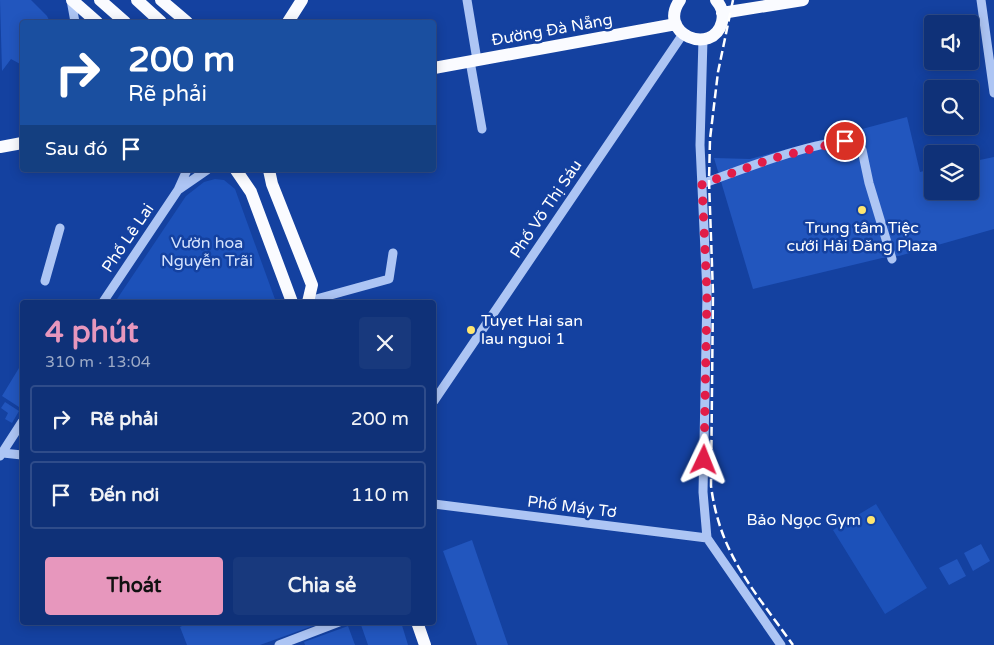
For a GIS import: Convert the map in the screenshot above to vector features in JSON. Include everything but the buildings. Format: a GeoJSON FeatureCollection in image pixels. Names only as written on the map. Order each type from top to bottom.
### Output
{"type":"FeatureCollection","features":[{"type":"Feature","properties":{"kind":"main road"},"geometry":{"type":"LineString","coordinates":[[71,0],[95,20]]}},
{"type":"Feature","properties":{"kind":"main road"},"geometry":{"type":"LineString","coordinates":[[100,0],[123,20]]}},
{"type":"Feature","properties":{"kind":"main road"},"geometry":{"type":"LineString","coordinates":[[136,0],[160,20]]}},
{"type":"Feature","properties":{"kind":"main road"},"geometry":{"type":"LineString","coordinates":[[161,0],[185,20]]}},
{"type":"Feature","properties":{"kind":"main road"},"geometry":{"type":"LineString","coordinates":[[289,20],[302,0]]}},
{"type":"Feature","properties":{"kind":"main road"},"geometry":{"type":"LineString","coordinates":[[680,0],[675,11],[679,29],[693,39],[704,39],[717,31],[722,21],[722,13],[716,0]]}},
{"type":"Feature","properties":{"kind":"main road"},"geometry":{"type":"LineString","coordinates":[[722,13],[803,0]]}},
{"type":"Feature","properties":{"kind":"main road","name":"Đường Đà Nẵng"},"geometry":{"type":"LineString","coordinates":[[436,68],[474,60],[679,29]]}},
{"type":"Feature","properties":{"kind":"main road"},"geometry":{"type":"LineString","coordinates":[[0,147],[20,143]]}},
{"type":"Feature","properties":{"kind":"main road"},"geometry":{"type":"LineString","coordinates":[[237,172],[251,192],[291,300]]}},
{"type":"Feature","properties":{"kind":"main road"},"geometry":{"type":"LineString","coordinates":[[269,172],[272,184],[312,285],[309,300]]}},
{"type":"Feature","properties":{"kind":"main road"},"geometry":{"type":"LineString","coordinates":[[418,625],[425,645]]}},
{"type":"Feature","properties":{"kind":"street"},"geometry":{"type":"LineString","coordinates":[[71,0],[75,20]]}},
{"type":"Feature","properties":{"kind":"street"},"geometry":{"type":"LineString","coordinates":[[467,0],[482,129]]}},
{"type":"Feature","properties":{"kind":"street"},"geometry":{"type":"LineString","coordinates":[[982,0],[994,92]]}},
{"type":"Feature","properties":{"kind":"street","name":"Phố Võ Thị Sáu"},"geometry":{"type":"LineString","coordinates":[[436,398],[679,29]]}},
{"type":"Feature","properties":{"kind":"street"},"geometry":{"type":"LineString","coordinates":[[704,39],[700,145],[707,293],[703,492],[707,538],[781,645]]}},
{"type":"Feature","properties":{"kind":"street"},"geometry":{"type":"LineString","coordinates":[[702,184],[774,158],[845,141],[858,142],[862,150],[869,183],[892,259]]}},
{"type":"Feature","properties":{"kind":"street","name":"Phố Lê Lai"},"geometry":{"type":"LineString","coordinates":[[104,300],[178,190],[186,172]]}},
{"type":"Feature","properties":{"kind":"street","name":"Phố Lê Lai"},"geometry":{"type":"LineString","coordinates":[[178,190],[204,172]]}},
{"type":"Feature","properties":{"kind":"street"},"geometry":{"type":"LineString","coordinates":[[45,281],[60,228]]}},
{"type":"Feature","properties":{"kind":"street"},"geometry":{"type":"LineString","coordinates":[[316,300],[390,278],[393,252]]}},
{"type":"Feature","properties":{"kind":"street"},"geometry":{"type":"LineString","coordinates":[[1,454],[20,425]]}},
{"type":"Feature","properties":{"kind":"street"},"geometry":{"type":"LineString","coordinates":[[1,454],[20,455]]}},
{"type":"Feature","properties":{"kind":"street","name":"Phố Máy Tơ"},"geometry":{"type":"LineString","coordinates":[[436,504],[707,538]]}},
{"type":"Feature","properties":{"kind":"street"},"geometry":{"type":"LineString","coordinates":[[279,645],[331,625]]}},
{"type":"Feature","properties":{"kind":"green space","name":"Vườn hoa Nguyễn Trãi"},"geometry":{"type":"Polygon","coordinates":[[[215,179],[224,180],[235,189],[275,300],[116,300],[186,196],[204,182],[215,179]]]}},
{"type":"Feature","properties":{"kind":"green space"},"geometry":{"type":"Polygon","coordinates":[[[876,504],[927,588],[885,614],[833,530],[876,504]]]}},
{"type":"Feature","properties":{"kind":"railway"},"geometry":{"type":"LineString","coordinates":[[733,0],[718,72],[710,139],[709,181],[713,293],[711,486],[722,532],[731,552],[752,589],[793,645]]}},
{"type":"Feature","properties":{"kind":"place","name":"Trung tâm Tiệc cưới Hải Đăng Plaza"},"geometry":{"type":"Point","coordinates":[862,210]}},
{"type":"Feature","properties":{"kind":"place","name":"Tuyet Hai san lau nguoi 1"},"geometry":{"type":"Point","coordinates":[471,330]}},
{"type":"Feature","properties":{"kind":"place","name":"Bảo Ngọc Gym"},"geometry":{"type":"Point","coordinates":[871,520]}},
{"type":"Feature","properties":{"kind":"route"},"geometry":{"type":"LineString","coordinates":[[704,460],[707,293],[702,184],[774,158],[845,141]]}}]}
